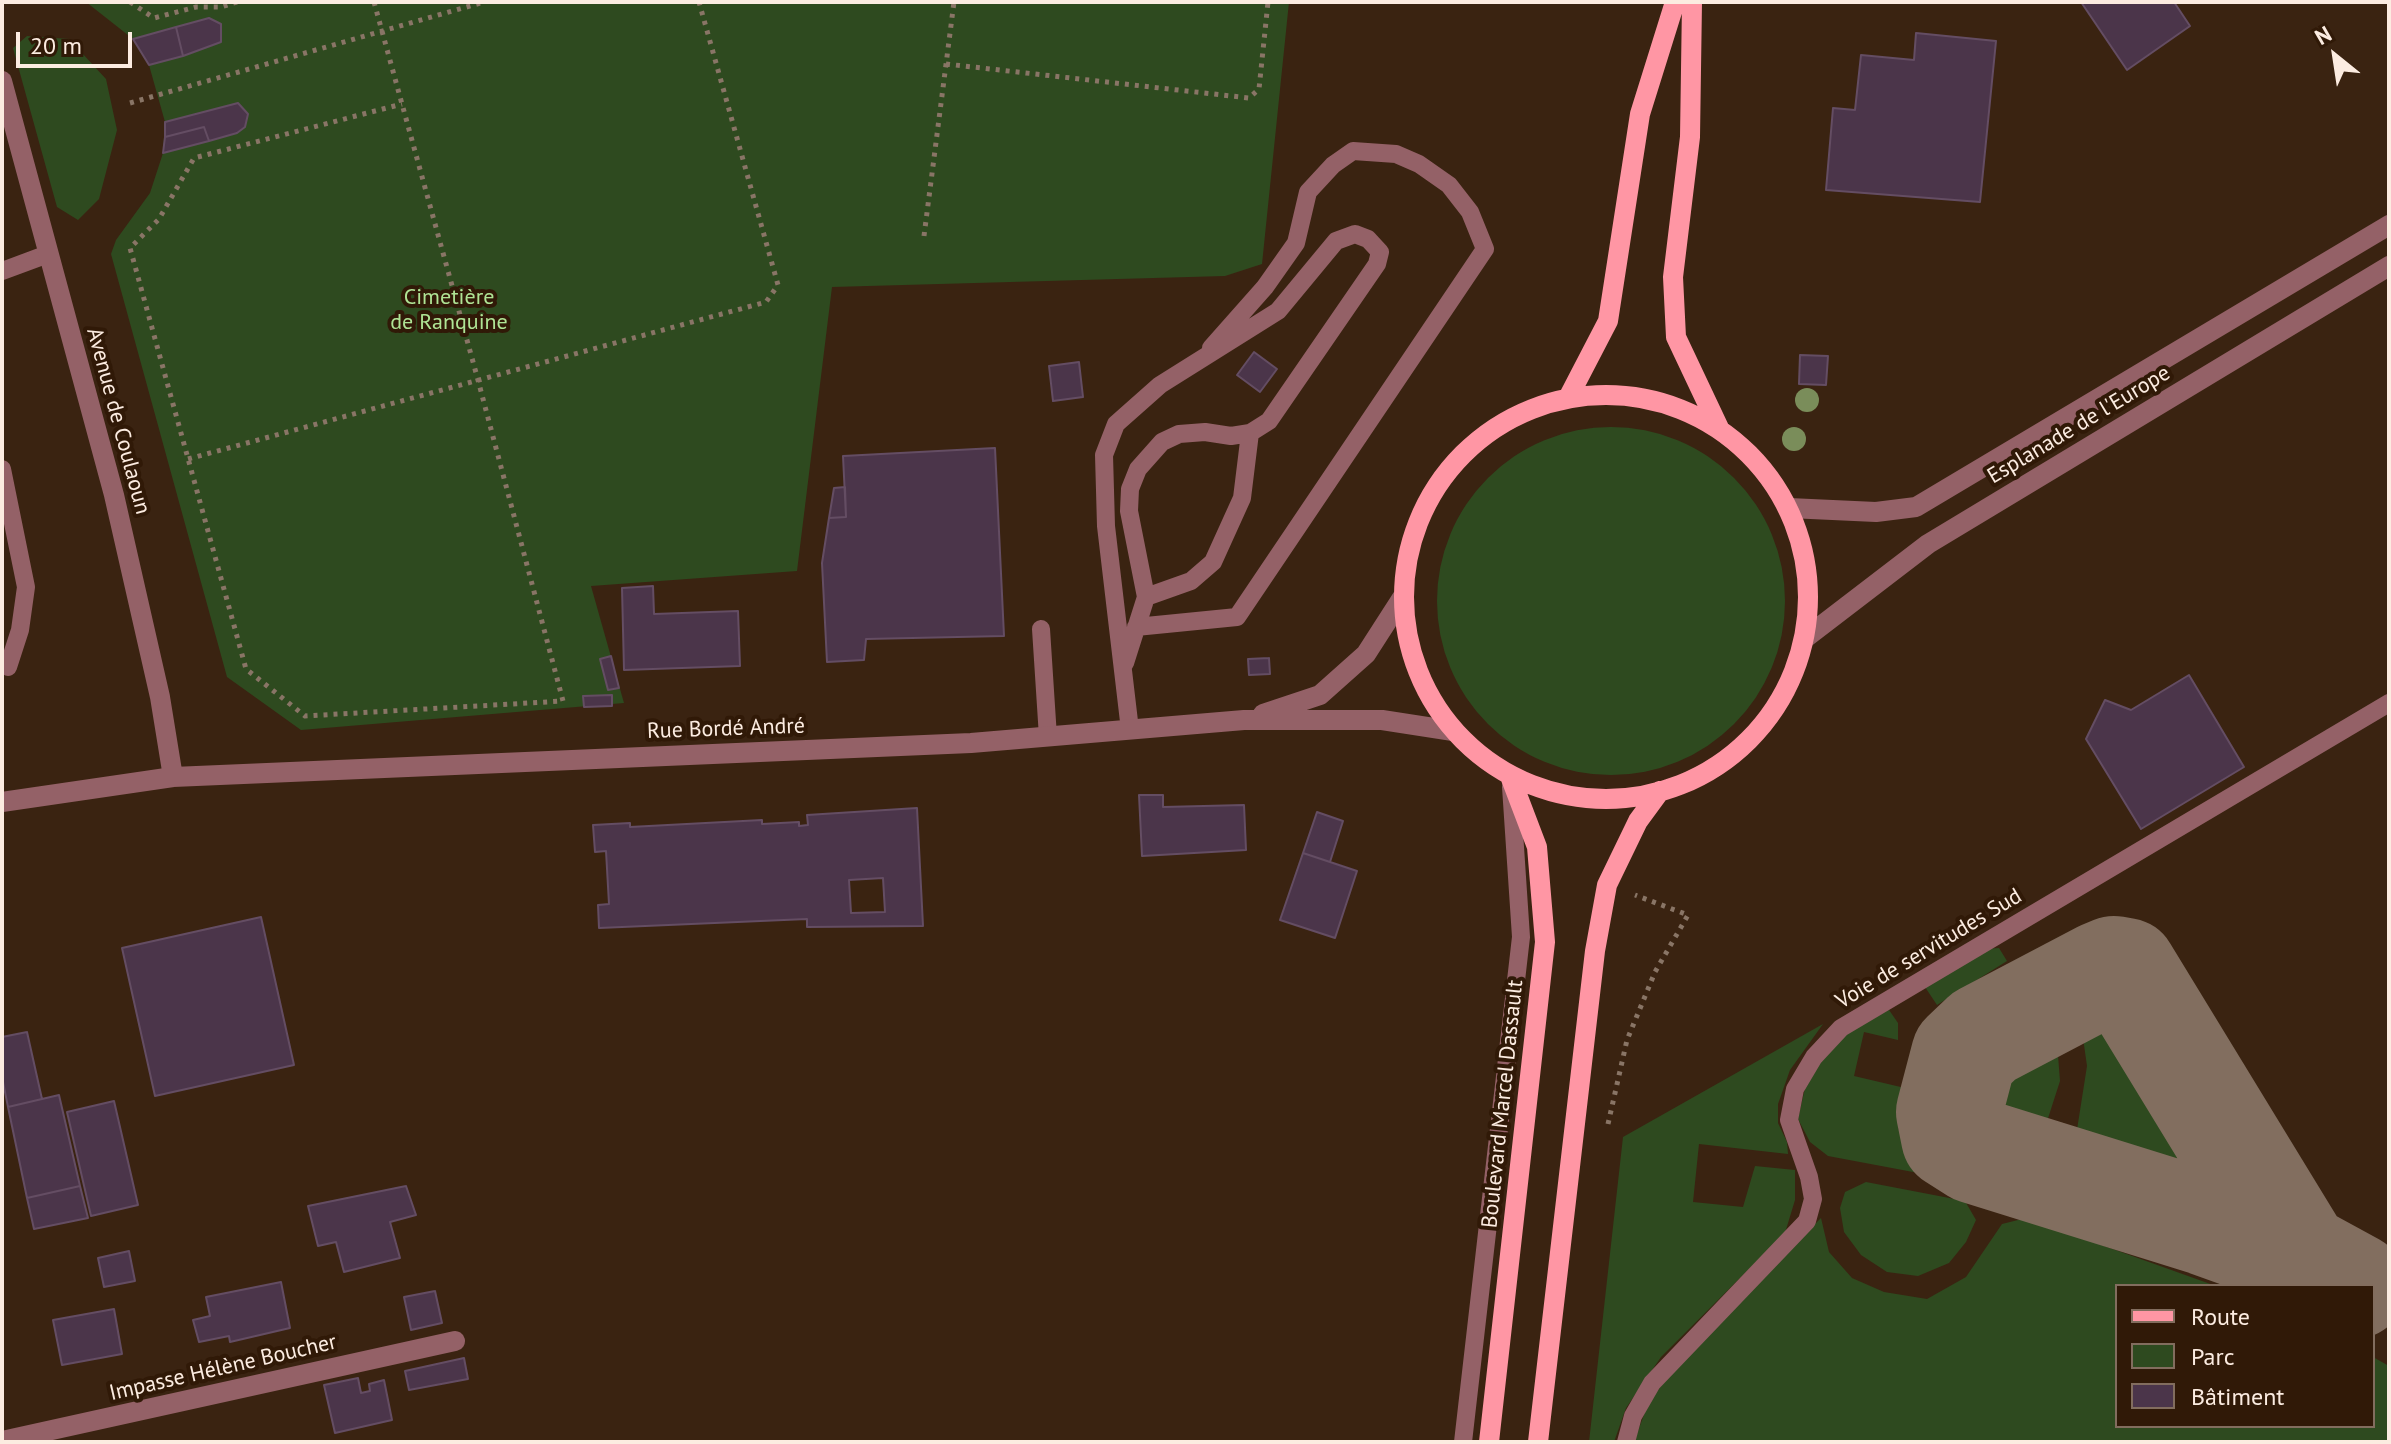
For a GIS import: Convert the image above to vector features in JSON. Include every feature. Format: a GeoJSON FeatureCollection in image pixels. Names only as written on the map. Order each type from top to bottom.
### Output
{"type":"FeatureCollection","features":[{"type":"Feature","properties":{"kind":"main road"},"geometry":{"type":"LineString","coordinates":[[1568,398],[1608,321],[1640,114],[1675,2]]}},
{"type":"Feature","properties":{"kind":"main road"},"geometry":{"type":"LineString","coordinates":[[1692,2],[1690,137],[1673,277],[1676,337],[1719,428]]}},
{"type":"Feature","properties":{"kind":"main road"},"geometry":{"type":"LineString","coordinates":[[1609,394],[1666,403],[1719,428],[1759,464],[1789,508],[1805,566],[1808,595],[1804,639],[1785,691],[1753,735],[1710,770],[1660,791],[1609,799],[1558,794],[1510,776],[1479,756],[1453,731],[1426,691],[1412,657],[1402,598],[1413,533],[1444,475],[1491,429],[1568,398],[1609,394]]}},
{"type":"Feature","properties":{"kind":"main road","name":"Boulevard Marcel Dassault"},"geometry":{"type":"LineString","coordinates":[[1489,1442],[1545,942],[1537,847],[1510,776]]}},
{"type":"Feature","properties":{"kind":"main road"},"geometry":{"type":"LineString","coordinates":[[1538,1442],[1595,951],[1607,885],[1638,821],[1660,791]]}},
{"type":"Feature","properties":{"kind":"street","name":"Avenue de Coulaoun"},"geometry":{"type":"LineString","coordinates":[[2,81],[114,495],[160,697],[173,777]]}},
{"type":"Feature","properties":{"kind":"street","name":"Esplanade de l'Europe"},"geometry":{"type":"LineString","coordinates":[[1789,508],[1876,512],[1916,507],[2389,225]]}},
{"type":"Feature","properties":{"kind":"street","name":"Esplanade de l'Europe"},"geometry":{"type":"LineString","coordinates":[[1804,639],[1928,544],[2389,266]]}},
{"type":"Feature","properties":{"kind":"street"},"geometry":{"type":"LineString","coordinates":[[1244,720],[1320,695],[1366,654],[1402,598]]}},
{"type":"Feature","properties":{"kind":"street","name":"Rue Bordé André"},"geometry":{"type":"LineString","coordinates":[[2,802],[173,777],[971,743],[1244,720],[1382,720],[1453,731]]}},
{"type":"Feature","properties":{"kind":"street","name":"Impasse Hélène Boucher"},"geometry":{"type":"LineString","coordinates":[[2,1441],[455,1341]]}},
{"type":"Feature","properties":{"kind":"lane"},"geometry":{"type":"LineString","coordinates":[[1136,627],[1237,617],[1485,249],[1470,212],[1449,185],[1419,164],[1396,154],[1353,151],[1333,165],[1308,192],[1296,243],[1265,287],[1198,362]]}},
{"type":"Feature","properties":{"kind":"lane"},"geometry":{"type":"LineString","coordinates":[[1125,663],[1146,597],[1129,511],[1130,489],[1138,469],[1162,442],[1179,434],[1250,433],[1269,421],[1377,264],[1380,252],[1368,239],[1355,234],[1336,241],[1278,311],[1160,385],[1116,424],[1104,455],[1106,526],[1125,663],[1130,730]]}},
{"type":"Feature","properties":{"kind":"lane"},"geometry":{"type":"LineString","coordinates":[[2,271],[48,254]]}},
{"type":"Feature","properties":{"kind":"lane"},"geometry":{"type":"LineString","coordinates":[[1146,597],[1191,581],[1213,562],[1242,498],[1250,433]]}},
{"type":"Feature","properties":{"kind":"lane"},"geometry":{"type":"LineString","coordinates":[[2,469],[26,587],[20,630],[8,667]]}},
{"type":"Feature","properties":{"kind":"lane"},"geometry":{"type":"LineString","coordinates":[[1041,629],[1048,737]]}},
{"type":"Feature","properties":{"kind":"lane","name":"Voie de servitudes Sud"},"geometry":{"type":"LineString","coordinates":[[1626,1442],[1633,1416],[1652,1383],[1680,1350],[1807,1221],[1813,1199],[1789,1120],[1795,1089],[1814,1057],[1841,1028],[2389,703]]}},
{"type":"Feature","properties":{"kind":"lane"},"geometry":{"type":"LineString","coordinates":[[1463,1442],[1521,937],[1510,776]]}},
{"type":"Feature","properties":{"kind":"path"},"geometry":{"type":"LineString","coordinates":[[130,2],[154,18],[196,7],[221,7],[237,2]]}},
{"type":"Feature","properties":{"kind":"path"},"geometry":{"type":"LineString","coordinates":[[374,2],[478,380],[563,701],[305,716],[246,669],[130,248],[159,219],[194,158],[402,104]]}},
{"type":"Feature","properties":{"kind":"path"},"geometry":{"type":"LineString","coordinates":[[130,103],[484,2]]}},
{"type":"Feature","properties":{"kind":"path"},"geometry":{"type":"LineString","coordinates":[[188,459],[766,302],[778,285],[699,2]]}},
{"type":"Feature","properties":{"kind":"path"},"geometry":{"type":"LineString","coordinates":[[924,236],[954,2]]}},
{"type":"Feature","properties":{"kind":"path"},"geometry":{"type":"LineString","coordinates":[[946,64],[1249,98],[1259,89],[1268,2]]}},
{"type":"Feature","properties":{"kind":"green space","name":"Cimetière de Ranquine"},"geometry":{"type":"Polygon","coordinates":[[[86,2],[1289,2],[1262,264],[1225,276],[832,287],[797,571],[591,586],[624,703],[301,730],[227,677],[111,254],[116,240],[150,193],[163,153],[165,122],[149,65],[133,39],[86,2]]]}},
{"type":"Feature","properties":{"kind":"green space"},"geometry":{"type":"Polygon","coordinates":[[[27,36],[69,39],[106,79],[117,130],[99,199],[78,220],[57,207],[13,48],[27,36]]]}},
{"type":"Feature","properties":{"kind":"green space"},"geometry":{"type":"Polygon","coordinates":[[[1611,427],[1645,431],[1677,441],[1707,457],[1734,478],[1755,505],[1771,535],[1781,567],[1785,601],[1781,635],[1771,667],[1755,697],[1734,724],[1707,745],[1677,761],[1645,771],[1611,775],[1577,771],[1545,761],[1515,745],[1488,724],[1467,697],[1451,667],[1441,635],[1437,601],[1441,567],[1451,535],[1467,505],[1488,478],[1515,457],[1545,441],[1577,431],[1611,427]]]}},
{"type":"Feature","properties":{"kind":"green space"},"geometry":{"type":"Polygon","coordinates":[[[1999,948],[2007,961],[1937,1005],[1923,984],[1983,949],[1999,948]]]}},
{"type":"Feature","properties":{"kind":"green space"},"geometry":{"type":"Polygon","coordinates":[[[2120,1000],[2232,1197],[2085,1151],[2076,1136],[2087,1066],[2081,1024],[2120,1000]]]}},
{"type":"Feature","properties":{"kind":"green space"},"geometry":{"type":"Polygon","coordinates":[[[1887,1007],[1898,1023],[1898,1040],[1864,1032],[1854,1076],[1905,1088],[1898,1128],[1905,1146],[1913,1157],[1945,1178],[1828,1156],[1810,1142],[1798,1119],[1805,1088],[1821,1061],[1842,1037],[1887,1007]]]}},
{"type":"Feature","properties":{"kind":"green space"},"geometry":{"type":"Polygon","coordinates":[[[1823,1024],[1790,1070],[1778,1104],[1778,1123],[1787,1142],[1788,1154],[1699,1144],[1693,1202],[1743,1207],[1755,1166],[1795,1170],[1795,1200],[1785,1233],[1661,1357],[1626,1408],[1614,1442],[1589,1442],[1623,1137],[1823,1024]]]}},
{"type":"Feature","properties":{"kind":"green space"},"geometry":{"type":"Polygon","coordinates":[[[2049,1039],[2058,1055],[2060,1081],[2042,1137],[2000,1125],[2012,1066],[2049,1039]]]}},
{"type":"Feature","properties":{"kind":"green space"},"geometry":{"type":"Polygon","coordinates":[[[1866,1182],[1965,1201],[1976,1220],[1966,1242],[1949,1263],[1918,1276],[1887,1272],[1861,1255],[1844,1232],[1840,1208],[1845,1192],[1866,1182]]]}},
{"type":"Feature","properties":{"kind":"green space"},"geometry":{"type":"Polygon","coordinates":[[[1821,1218],[1829,1252],[1852,1278],[1884,1292],[1927,1299],[1966,1277],[2002,1224],[2026,1218],[2210,1284],[2115,1284],[2115,1428],[2375,1428],[2375,1358],[2389,1366],[2389,1442],[1634,1442],[1649,1401],[1695,1344],[1821,1218]]]}},
{"type":"Feature","properties":{"kind":"building"},"geometry":{"type":"Polygon","coordinates":[[[2081,2],[2174,2],[2190,26],[2127,70],[2081,2]]]}},
{"type":"Feature","properties":{"kind":"building"},"geometry":{"type":"Polygon","coordinates":[[[209,18],[221,24],[221,42],[183,56],[176,27],[209,18]]]}},
{"type":"Feature","properties":{"kind":"building"},"geometry":{"type":"Polygon","coordinates":[[[176,27],[183,56],[149,65],[133,39],[176,27]]]}},
{"type":"Feature","properties":{"kind":"building"},"geometry":{"type":"Polygon","coordinates":[[[1916,33],[1996,41],[1980,202],[1826,190],[1833,108],[1855,110],[1861,55],[1914,60],[1916,33]]]}},
{"type":"Feature","properties":{"kind":"building"},"geometry":{"type":"Polygon","coordinates":[[[238,103],[248,114],[245,127],[237,133],[209,141],[204,127],[165,137],[165,122],[238,103]]]}},
{"type":"Feature","properties":{"kind":"building"},"geometry":{"type":"Polygon","coordinates":[[[204,127],[209,141],[163,153],[165,137],[204,127]]]}},
{"type":"Feature","properties":{"kind":"building"},"geometry":{"type":"Polygon","coordinates":[[[1254,352],[1277,369],[1260,392],[1237,375],[1254,352]]]}},
{"type":"Feature","properties":{"kind":"building"},"geometry":{"type":"Polygon","coordinates":[[[1800,355],[1828,356],[1826,385],[1799,384],[1800,355]]]}},
{"type":"Feature","properties":{"kind":"building"},"geometry":{"type":"Polygon","coordinates":[[[1079,362],[1083,397],[1053,401],[1049,366],[1079,362]]]}},
{"type":"Feature","properties":{"kind":"building"},"geometry":{"type":"Polygon","coordinates":[[[995,448],[1004,636],[866,639],[864,660],[827,662],[822,563],[829,518],[846,517],[843,456],[995,448]]]}},
{"type":"Feature","properties":{"kind":"building"},"geometry":{"type":"Polygon","coordinates":[[[845,487],[846,517],[829,518],[834,488],[845,487]]]}},
{"type":"Feature","properties":{"kind":"building"},"geometry":{"type":"Polygon","coordinates":[[[653,586],[654,614],[738,611],[740,666],[624,670],[622,588],[653,586]]]}},
{"type":"Feature","properties":{"kind":"building"},"geometry":{"type":"Polygon","coordinates":[[[611,656],[619,688],[608,690],[600,659],[611,656]]]}},
{"type":"Feature","properties":{"kind":"building"},"geometry":{"type":"Polygon","coordinates":[[[1269,658],[1270,674],[1249,675],[1248,659],[1269,658]]]}},
{"type":"Feature","properties":{"kind":"building"},"geometry":{"type":"Polygon","coordinates":[[[2189,675],[2244,767],[2141,829],[2086,739],[2105,700],[2131,710],[2189,675]]]}},
{"type":"Feature","properties":{"kind":"building"},"geometry":{"type":"Polygon","coordinates":[[[612,695],[612,706],[584,707],[583,696],[612,695]]]}},
{"type":"Feature","properties":{"kind":"building"},"geometry":{"type":"Polygon","coordinates":[[[1139,795],[1163,795],[1163,807],[1244,805],[1246,850],[1142,856],[1139,795]]]}},
{"type":"Feature","properties":{"kind":"building"},"geometry":{"type":"Polygon","coordinates":[[[917,808],[923,926],[807,927],[807,919],[599,928],[598,905],[609,904],[606,851],[595,852],[593,825],[630,823],[630,827],[762,820],[762,824],[799,822],[799,826],[808,825],[807,815],[917,808]],[[883,878],[849,880],[851,913],[885,912],[883,878]]]}},
{"type":"Feature","properties":{"kind":"building"},"geometry":{"type":"Polygon","coordinates":[[[1317,812],[1343,821],[1330,862],[1303,853],[1317,812]]]}},
{"type":"Feature","properties":{"kind":"building"},"geometry":{"type":"Polygon","coordinates":[[[1303,853],[1357,871],[1335,938],[1280,920],[1303,853]]]}},
{"type":"Feature","properties":{"kind":"building"},"geometry":{"type":"Polygon","coordinates":[[[261,917],[294,1065],[155,1096],[122,948],[261,917]]]}},
{"type":"Feature","properties":{"kind":"building"},"geometry":{"type":"Polygon","coordinates":[[[27,1032],[42,1099],[8,1107],[2,1077],[2,1037],[27,1032]]]}},
{"type":"Feature","properties":{"kind":"building"},"geometry":{"type":"Polygon","coordinates":[[[59,1095],[80,1186],[27,1198],[8,1107],[59,1095]]]}},
{"type":"Feature","properties":{"kind":"building"},"geometry":{"type":"Polygon","coordinates":[[[114,1101],[138,1205],[91,1216],[67,1112],[114,1101]]]}},
{"type":"Feature","properties":{"kind":"building"},"geometry":{"type":"Polygon","coordinates":[[[80,1186],[88,1218],[34,1229],[27,1198],[80,1186]]]}},
{"type":"Feature","properties":{"kind":"building"},"geometry":{"type":"Polygon","coordinates":[[[406,1186],[416,1215],[390,1222],[400,1258],[344,1272],[336,1242],[318,1246],[308,1206],[406,1186]]]}},
{"type":"Feature","properties":{"kind":"building"},"geometry":{"type":"Polygon","coordinates":[[[129,1251],[135,1281],[104,1287],[98,1258],[129,1251]]]}},
{"type":"Feature","properties":{"kind":"building"},"geometry":{"type":"Polygon","coordinates":[[[281,1282],[290,1328],[230,1342],[229,1336],[199,1342],[193,1320],[210,1316],[206,1297],[281,1282]]]}},
{"type":"Feature","properties":{"kind":"building"},"geometry":{"type":"Polygon","coordinates":[[[435,1291],[442,1323],[411,1330],[404,1297],[435,1291]]]}},
{"type":"Feature","properties":{"kind":"building"},"geometry":{"type":"Polygon","coordinates":[[[114,1309],[122,1354],[62,1365],[53,1320],[114,1309]]]}},
{"type":"Feature","properties":{"kind":"building"},"geometry":{"type":"Polygon","coordinates":[[[464,1358],[468,1379],[409,1390],[405,1371],[464,1358]]]}},
{"type":"Feature","properties":{"kind":"building"},"geometry":{"type":"Polygon","coordinates":[[[358,1378],[361,1393],[370,1391],[369,1384],[384,1380],[392,1420],[335,1433],[324,1385],[358,1378]]]}},
{"type":"Feature","properties":{"kind":"taxiway"},"geometry":{"type":"LineString","coordinates":[[2114,969],[2125,971],[2299,1256],[2207,1223],[1976,1151],[1954,1137],[1949,1112],[1964,1055],[1984,1036],[2102,974],[2114,969]]}},
{"type":"Feature","properties":{"kind":"taxiway"},"geometry":{"type":"LineString","coordinates":[[2299,1256],[2350,1284]]}}]}
